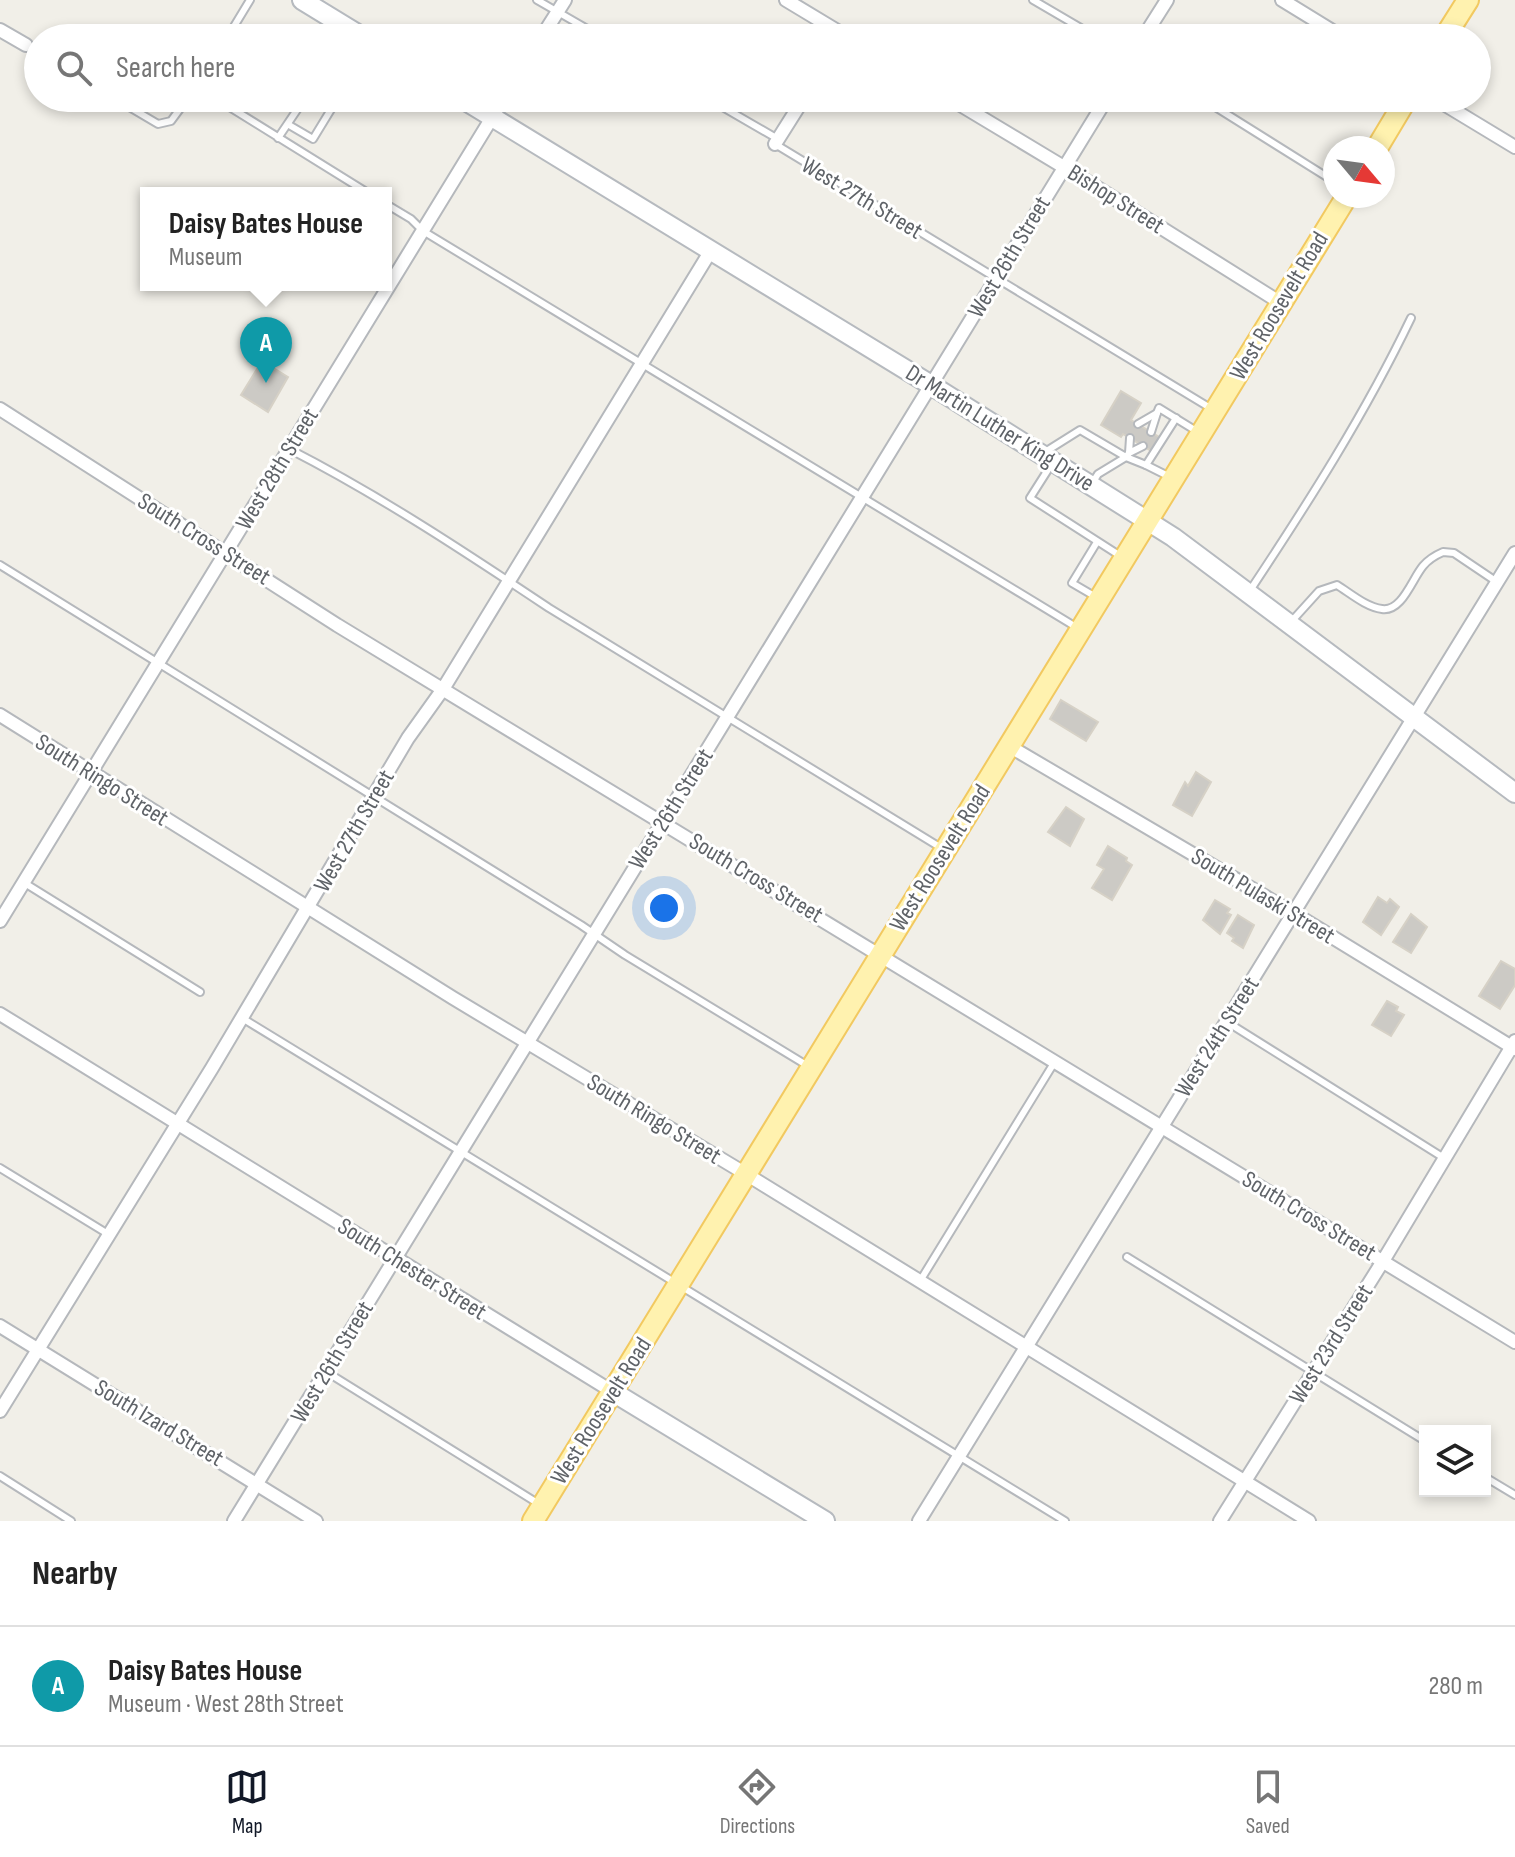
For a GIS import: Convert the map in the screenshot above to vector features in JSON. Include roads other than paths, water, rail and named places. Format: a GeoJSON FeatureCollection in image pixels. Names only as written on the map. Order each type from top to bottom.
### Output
{"type":"FeatureCollection","features":[{"type":"Feature","properties":{"kind":"main road"},"geometry":{"type":"LineString","coordinates":[[1453,24],[1468,0]]}},
{"type":"Feature","properties":{"kind":"main road"},"geometry":{"type":"LineString","coordinates":[[1384,136],[1399,112]]}},
{"type":"Feature","properties":{"kind":"main road","name":"West Roosevelt Road"},"geometry":{"type":"LineString","coordinates":[[537,1514],[1340,208]]}},
{"type":"Feature","properties":{"kind":"street"},"geometry":{"type":"LineString","coordinates":[[302,0],[333,24]]}},
{"type":"Feature","properties":{"kind":"street"},"geometry":{"type":"LineString","coordinates":[[786,0],[824,24]]}},
{"type":"Feature","properties":{"kind":"street"},"geometry":{"type":"LineString","coordinates":[[1152,24],[1167,0]]}},
{"type":"Feature","properties":{"kind":"street"},"geometry":{"type":"LineString","coordinates":[[1282,0],[1321,24]]}},
{"type":"Feature","properties":{"kind":"street"},"geometry":{"type":"LineString","coordinates":[[550,24],[561,6]]}},
{"type":"Feature","properties":{"kind":"street"},"geometry":{"type":"LineString","coordinates":[[0,30],[24,44]]}},
{"type":"Feature","properties":{"kind":"street","name":"Dr Martin Luther King Drive"},"geometry":{"type":"LineString","coordinates":[[484,112],[1147,520],[1249,592],[1413,719],[1515,793]]}},
{"type":"Feature","properties":{"kind":"street","name":"West 28th Street"},"geometry":{"type":"LineString","coordinates":[[392,281],[495,112]]}},
{"type":"Feature","properties":{"kind":"street","name":"West 27th Street"},"geometry":{"type":"LineString","coordinates":[[776,142],[795,112]]}},
{"type":"Feature","properties":{"kind":"street","name":"Bishop Street"},"geometry":{"type":"LineString","coordinates":[[973,112],[1281,303]]}},
{"type":"Feature","properties":{"kind":"street","name":"West 26th Street"},"geometry":{"type":"LineString","coordinates":[[234,1521],[1098,112]]}},
{"type":"Feature","properties":{"kind":"street"},"geometry":{"type":"LineString","coordinates":[[1457,112],[1515,147]]}},
{"type":"Feature","properties":{"kind":"street","name":"West 27th Street"},"geometry":{"type":"LineString","coordinates":[[0,1411],[289,936],[309,909],[408,738],[443,689],[710,252]]}},
{"type":"Feature","properties":{"kind":"street","name":"West 28th Street"},"geometry":{"type":"LineString","coordinates":[[0,921],[386,291]]}},
{"type":"Feature","properties":{"kind":"street","name":"South Cross Street"},"geometry":{"type":"LineString","coordinates":[[0,409],[443,689],[1515,1342]]}},
{"type":"Feature","properties":{"kind":"street","name":"West 24th Street"},"geometry":{"type":"LineString","coordinates":[[919,1521],[1515,553]]}},
{"type":"Feature","properties":{"kind":"street","name":"South Ringo Street"},"geometry":{"type":"LineString","coordinates":[[0,715],[309,909],[1028,1346],[1309,1521]]}},
{"type":"Feature","properties":{"kind":"street","name":"South Pulaski Street"},"geometry":{"type":"LineString","coordinates":[[1009,746],[1514,1046]]}},
{"type":"Feature","properties":{"kind":"street","name":"South Chester Street"},"geometry":{"type":"LineString","coordinates":[[0,1014],[825,1521]]}},
{"type":"Feature","properties":{"kind":"street","name":"West 23rd Street"},"geometry":{"type":"LineString","coordinates":[[1220,1521],[1514,1046]]}},
{"type":"Feature","properties":{"kind":"street","name":"South Izard Street"},"geometry":{"type":"LineString","coordinates":[[0,1326],[316,1521]]}},
{"type":"Feature","properties":{"kind":"lane"},"geometry":{"type":"LineString","coordinates":[[235,24],[250,0]]}},
{"type":"Feature","properties":{"kind":"lane"},"geometry":{"type":"LineString","coordinates":[[537,0],[561,6],[585,24]]}},
{"type":"Feature","properties":{"kind":"lane"},"geometry":{"type":"LineString","coordinates":[[1033,0],[1074,24]]}},
{"type":"Feature","properties":{"kind":"lane"},"geometry":{"type":"LineString","coordinates":[[138,112],[158,124],[171,121],[178,112]]}},
{"type":"Feature","properties":{"kind":"lane"},"geometry":{"type":"LineString","coordinates":[[237,112],[358,187]]}},
{"type":"Feature","properties":{"kind":"lane"},"geometry":{"type":"LineString","coordinates":[[278,138],[297,112]]}},
{"type":"Feature","properties":{"kind":"lane"},"geometry":{"type":"LineString","coordinates":[[289,125],[313,139],[329,112]]}},
{"type":"Feature","properties":{"kind":"lane"},"geometry":{"type":"LineString","coordinates":[[729,112],[776,142]]}},
{"type":"Feature","properties":{"kind":"lane"},"geometry":{"type":"LineString","coordinates":[[1223,112],[1323,174]]}},
{"type":"Feature","properties":{"kind":"lane","name":"West 27th Street"},"geometry":{"type":"LineString","coordinates":[[776,142],[1216,411]]}},
{"type":"Feature","properties":{"kind":"lane"},"geometry":{"type":"LineString","coordinates":[[392,208],[423,231],[1079,628]]}},
{"type":"Feature","properties":{"kind":"lane"},"geometry":{"type":"LineString","coordinates":[[1249,592],[1305,507],[1380,382],[1411,318]]}},
{"type":"Feature","properties":{"kind":"lane"},"geometry":{"type":"LineString","coordinates":[[1151,432],[1159,408],[1202,434]]}},
{"type":"Feature","properties":{"kind":"lane"},"geometry":{"type":"LineString","coordinates":[[1138,424],[1157,413]]}},
{"type":"Feature","properties":{"kind":"lane"},"geometry":{"type":"LineString","coordinates":[[1146,465],[1176,418]]}},
{"type":"Feature","properties":{"kind":"lane"},"geometry":{"type":"LineString","coordinates":[[1123,558],[1030,498],[1048,458],[1080,430],[1173,479]]}},
{"type":"Feature","properties":{"kind":"lane"},"geometry":{"type":"LineString","coordinates":[[1128,455],[1130,438]]}},
{"type":"Feature","properties":{"kind":"lane"},"geometry":{"type":"LineString","coordinates":[[1091,485],[1098,474],[1143,446]]}},
{"type":"Feature","properties":{"kind":"lane"},"geometry":{"type":"LineString","coordinates":[[289,449],[383,501],[549,608],[946,850]]}},
{"type":"Feature","properties":{"kind":"lane"},"geometry":{"type":"LineString","coordinates":[[1097,542],[1072,583],[1098,598]]}},
{"type":"Feature","properties":{"kind":"lane"},"geometry":{"type":"LineString","coordinates":[[1290,624],[1319,591],[1337,585],[1371,606],[1391,609],[1399,603],[1423,566],[1443,552],[1454,553],[1497,582]]}},
{"type":"Feature","properties":{"kind":"lane"},"geometry":{"type":"LineString","coordinates":[[0,575],[3,567],[811,1068]]}},
{"type":"Feature","properties":{"kind":"lane"},"geometry":{"type":"LineString","coordinates":[[23,882],[200,992]]}},
{"type":"Feature","properties":{"kind":"lane"},"geometry":{"type":"LineString","coordinates":[[241,1017],[1065,1521]]}},
{"type":"Feature","properties":{"kind":"lane"},"geometry":{"type":"LineString","coordinates":[[1227,1021],[1444,1158]]}},
{"type":"Feature","properties":{"kind":"lane"},"geometry":{"type":"LineString","coordinates":[[920,1281],[1054,1063]]}},
{"type":"Feature","properties":{"kind":"lane"},"geometry":{"type":"LineString","coordinates":[[0,1168],[108,1234]]}},
{"type":"Feature","properties":{"kind":"lane"},"geometry":{"type":"LineString","coordinates":[[1127,1257],[1419,1437]]}},
{"type":"Feature","properties":{"kind":"lane"},"geometry":{"type":"LineString","coordinates":[[325,1371],[537,1514]]}},
{"type":"Feature","properties":{"kind":"lane"},"geometry":{"type":"LineString","coordinates":[[0,1476],[71,1521]]}},
{"type":"Feature","properties":{"kind":"lane"},"geometry":{"type":"LineString","coordinates":[[1491,1481],[1515,1495]]}},
{"type":"Feature","properties":{"kind":"place","name":"Daisy Bates House"},"geometry":{"type":"Point","coordinates":[266,383]}}]}
